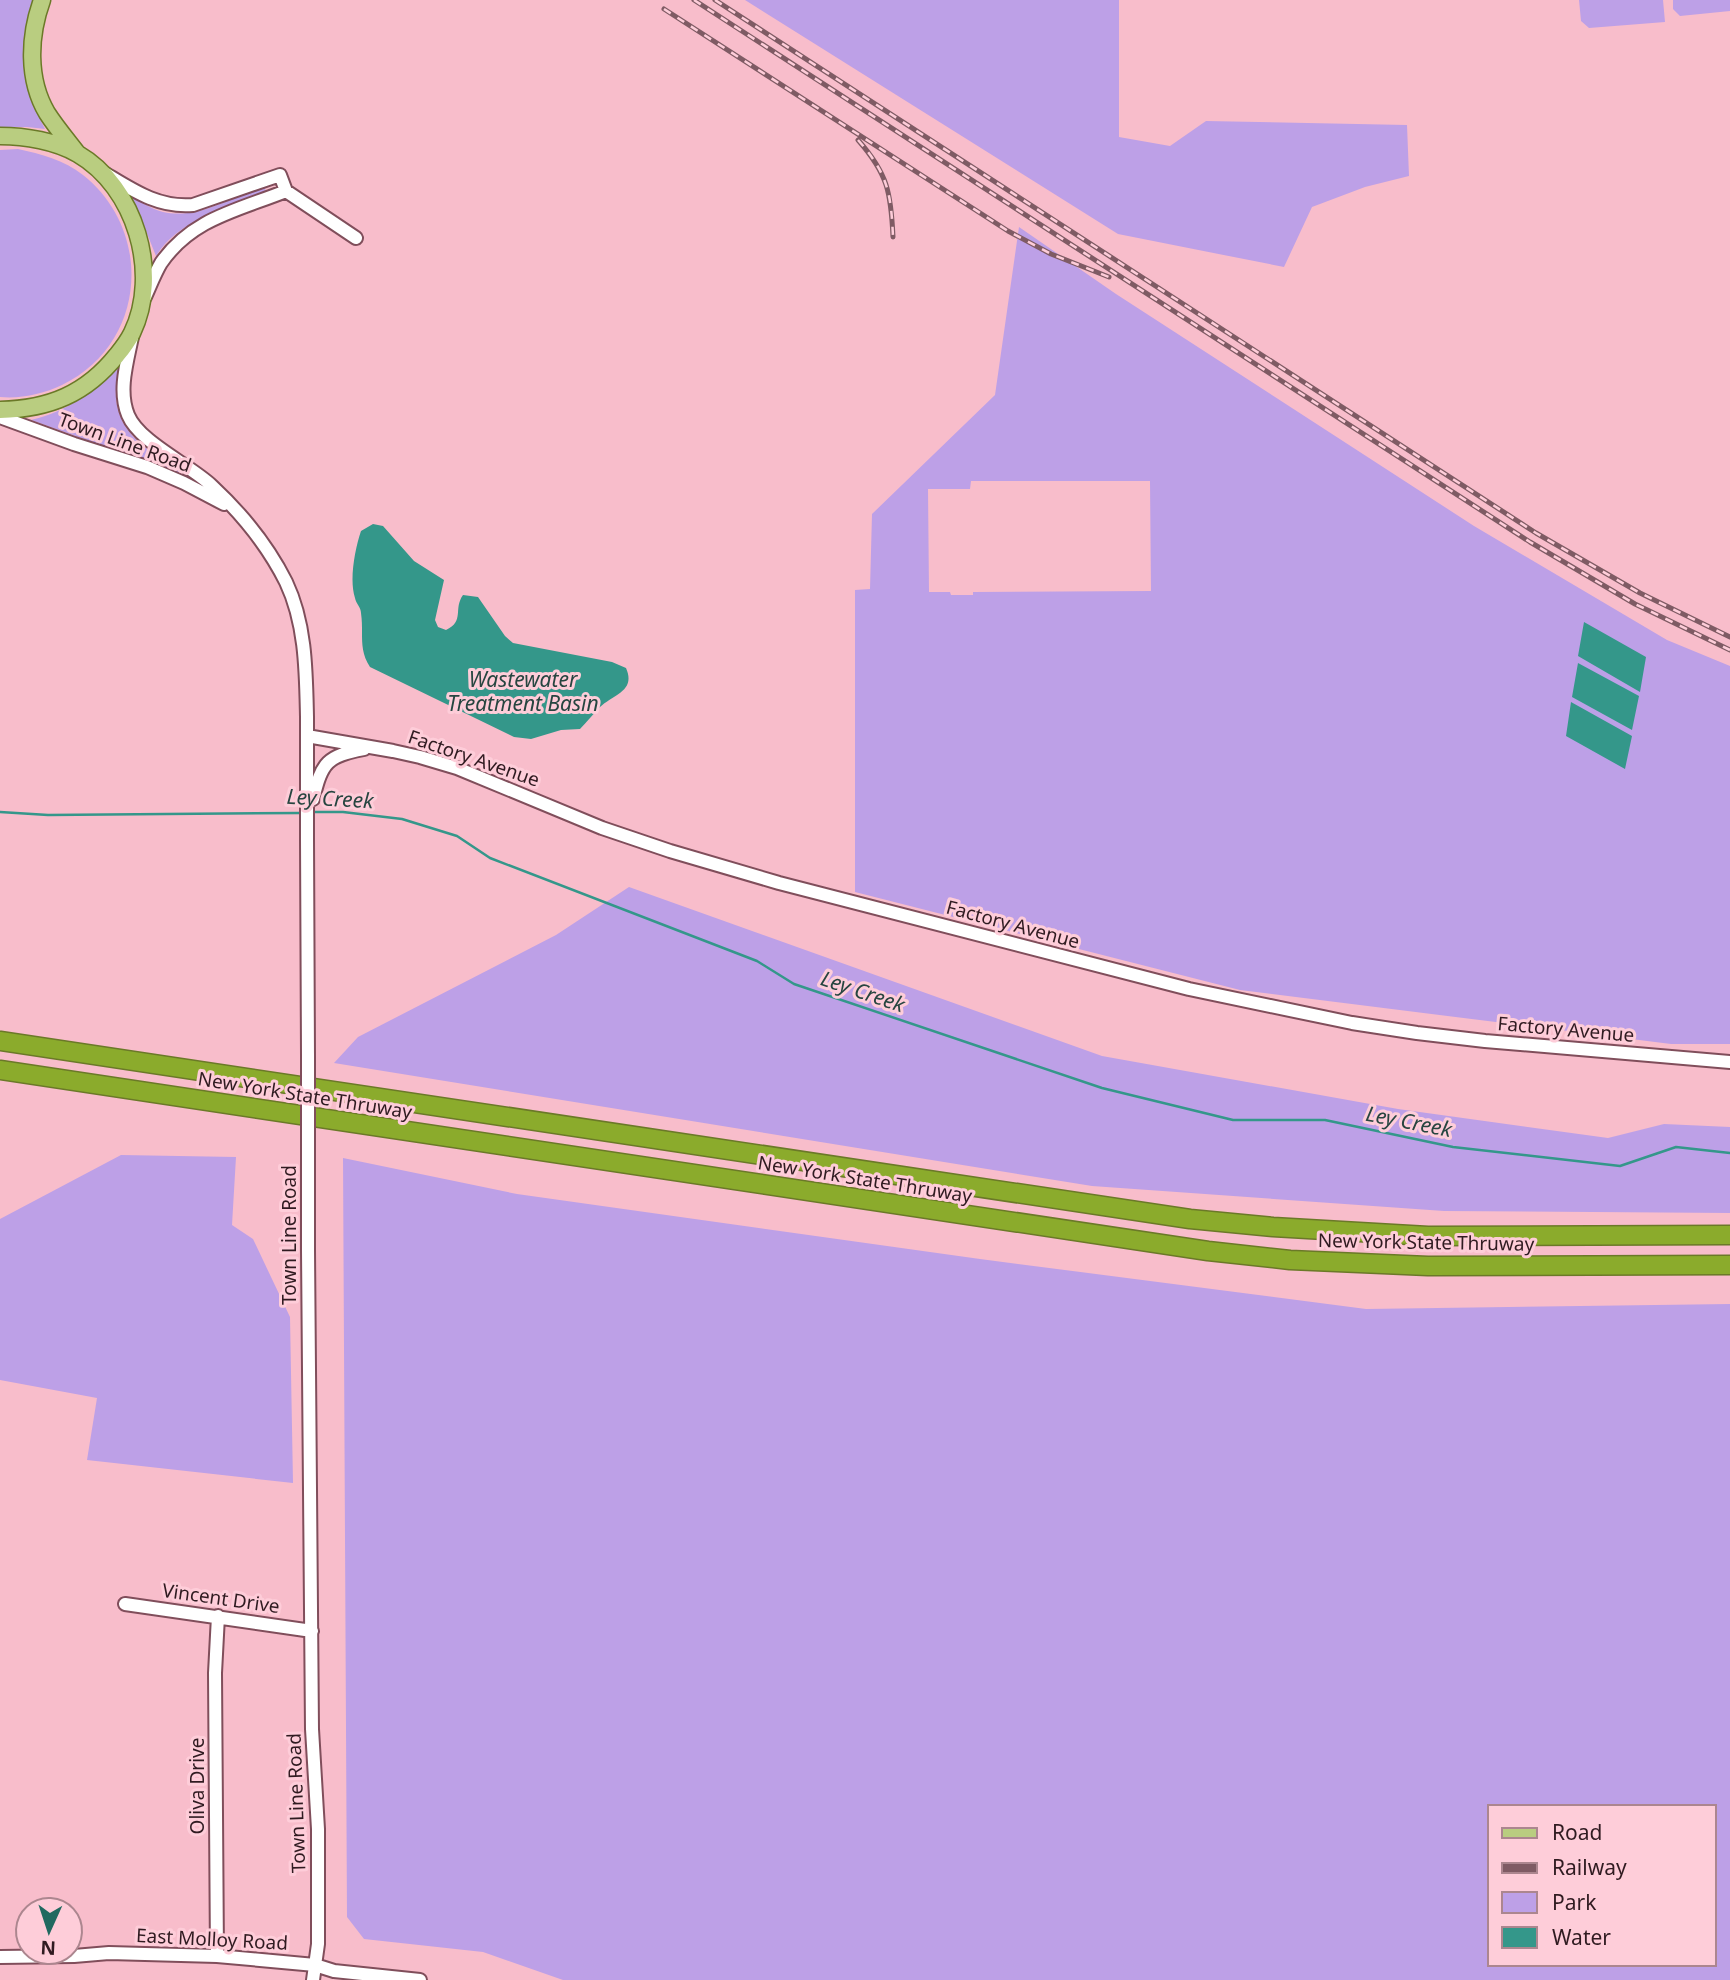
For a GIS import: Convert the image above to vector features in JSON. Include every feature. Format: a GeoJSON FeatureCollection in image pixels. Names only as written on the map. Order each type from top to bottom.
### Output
{"type":"FeatureCollection","features":[{"type":"Feature","properties":{"kind":"highway","name":"New York State Thruway"},"geometry":{"type":"LineString","coordinates":[[0,1041],[1190,1219],[1429,1237],[1730,1235]]}},
{"type":"Feature","properties":{"kind":"highway","name":"New York State Thruway"},"geometry":{"type":"LineString","coordinates":[[0,1070],[1038,1227],[1290,1260],[1428,1266],[1730,1265]]}},
{"type":"Feature","properties":{"kind":"main road"},"geometry":{"type":"LineString","coordinates":[[42,0],[35,18],[34,79],[46,110],[77,153]]}},
{"type":"Feature","properties":{"kind":"main road"},"geometry":{"type":"LineString","coordinates":[[0,136],[18,136],[49,142],[77,153],[100,170],[130,212],[138,236],[144,273],[141,304],[132,333],[110,364],[95,379],[59,400],[33,407],[0,410]]}},
{"type":"Feature","properties":{"kind":"street"},"geometry":{"type":"LineString","coordinates":[[100,170],[144,196],[180,206],[193,205],[280,175],[286,191],[356,238]]}},
{"type":"Feature","properties":{"kind":"street"},"geometry":{"type":"LineString","coordinates":[[141,304],[160,265],[187,234],[222,215],[286,191]]}},
{"type":"Feature","properties":{"kind":"street","name":"Town Line Road"},"geometry":{"type":"LineString","coordinates":[[132,333],[124,376],[126,411],[130,419],[148,439],[212,486],[253,530],[287,585],[300,623],[306,663],[311,792],[307,837],[312,1729],[318,1852],[318,1944],[313,1980]]}},
{"type":"Feature","properties":{"kind":"street","name":"Town Line Road"},"geometry":{"type":"LineString","coordinates":[[0,416],[74,444],[147,467],[234,509]]}},
{"type":"Feature","properties":{"kind":"street","name":"Factory Avenue"},"geometry":{"type":"LineString","coordinates":[[307,736],[393,751],[457,768],[602,828],[670,851],[792,886],[1189,989],[1352,1023],[1417,1033],[1730,1062]]}},
{"type":"Feature","properties":{"kind":"street"},"geometry":{"type":"LineString","coordinates":[[311,792],[329,761],[339,754],[373,748]]}},
{"type":"Feature","properties":{"kind":"street","name":"Vincent Drive"},"geometry":{"type":"LineString","coordinates":[[125,1604],[312,1632]]}},
{"type":"Feature","properties":{"kind":"street","name":"Oliva Drive"},"geometry":{"type":"LineString","coordinates":[[217,1956],[215,1673],[218,1616]]}},
{"type":"Feature","properties":{"kind":"street","name":"East Molloy Road"},"geometry":{"type":"LineString","coordinates":[[0,1957],[108,1954],[217,1956],[315,1965],[334,1971],[420,1980]]}},
{"type":"Feature","properties":{"kind":"green space"},"geometry":{"type":"Polygon","coordinates":[[[0,0],[35,0],[26,35],[25,66],[31,96],[45,129],[0,127],[0,0]]]}},
{"type":"Feature","properties":{"kind":"green space"},"geometry":{"type":"Polygon","coordinates":[[[745,0],[1119,0],[1119,137],[1170,146],[1206,121],[1407,125],[1409,176],[1365,187],[1312,207],[1284,267],[1118,234],[745,0]]]}},
{"type":"Feature","properties":{"kind":"green space"},"geometry":{"type":"Polygon","coordinates":[[[1579,0],[1663,0],[1665,22],[1589,28],[1581,21],[1579,0]]]}},
{"type":"Feature","properties":{"kind":"green space"},"geometry":{"type":"Polygon","coordinates":[[[1673,0],[1730,0],[1730,11],[1680,16],[1673,9],[1673,0]]]}},
{"type":"Feature","properties":{"kind":"green space"},"geometry":{"type":"Polygon","coordinates":[[[18,149],[44,155],[68,165],[83,175],[106,198],[122,226],[130,255],[131,286],[125,315],[111,343],[90,367],[47,391],[0,397],[0,150],[18,149]]]}},
{"type":"Feature","properties":{"kind":"green space"},"geometry":{"type":"Polygon","coordinates":[[[265,188],[266,193],[191,224],[166,243],[156,256],[128,194],[154,209],[176,214],[202,210],[265,188]]]}},
{"type":"Feature","properties":{"kind":"green space"},"geometry":{"type":"Polygon","coordinates":[[[1019,227],[1116,294],[1474,526],[1667,640],[1730,666],[1730,1044],[1671,1044],[1240,990],[855,892],[855,590],[870,589],[872,514],[995,395],[1019,227]],[[971,481],[970,489],[928,489],[929,592],[973,595],[973,592],[1151,591],[1150,481],[971,481]]]}},
{"type":"Feature","properties":{"kind":"green space"},"geometry":{"type":"Polygon","coordinates":[[[118,364],[116,397],[123,422],[138,441],[179,470],[179,473],[31,420],[57,411],[79,399],[118,364]]]}},
{"type":"Feature","properties":{"kind":"green space"},"geometry":{"type":"Polygon","coordinates":[[[629,887],[1102,1056],[1398,1109],[1608,1138],[1664,1124],[1730,1127],[1730,1213],[1444,1211],[1092,1186],[334,1063],[358,1037],[556,935],[629,887]]]}},
{"type":"Feature","properties":{"kind":"green space"},"geometry":{"type":"Polygon","coordinates":[[[121,1155],[236,1157],[232,1225],[253,1239],[290,1317],[293,1483],[87,1460],[97,1398],[0,1380],[0,1219],[121,1155]]]}},
{"type":"Feature","properties":{"kind":"green space"},"geometry":{"type":"Polygon","coordinates":[[[343,1158],[517,1194],[980,1259],[1366,1309],[1730,1304],[1730,1980],[563,1980],[483,1952],[364,1939],[347,1917],[343,1158]]]}},
{"type":"Feature","properties":{"kind":"water","name":"Wastewater Treatment Basin"},"geometry":{"type":"Polygon","coordinates":[[[373,524],[383,526],[414,561],[444,580],[435,620],[438,627],[446,630],[455,623],[463,595],[478,597],[505,636],[513,643],[612,662],[626,668],[626,687],[600,707],[580,729],[561,730],[531,739],[514,737],[370,667],[363,648],[361,611],[353,591],[353,574],[361,531],[373,524]]]}},
{"type":"Feature","properties":{"kind":"water"},"geometry":{"type":"Polygon","coordinates":[[[1584,622],[1646,657],[1640,692],[1578,656],[1584,622]]]}},
{"type":"Feature","properties":{"kind":"water"},"geometry":{"type":"Polygon","coordinates":[[[1578,663],[1639,696],[1632,730],[1572,697],[1578,663]]]}},
{"type":"Feature","properties":{"kind":"water"},"geometry":{"type":"Polygon","coordinates":[[[1571,702],[1632,736],[1625,769],[1566,736],[1571,702]]]}},
{"type":"Feature","properties":{"kind":"waterway","name":"Ley Creek"},"geometry":{"type":"LineString","coordinates":[[0,812],[48,815],[301,813]]}},
{"type":"Feature","properties":{"kind":"waterway","name":"Ley Creek"},"geometry":{"type":"LineString","coordinates":[[311,812],[343,812],[402,819],[457,836],[490,858],[757,961],[794,984],[1102,1088],[1233,1120],[1325,1120],[1453,1147],[1620,1166],[1676,1147],[1730,1153]]}},
{"type":"Feature","properties":{"kind":"railway"},"geometry":{"type":"LineString","coordinates":[[694,0],[1530,542],[1635,604],[1730,650]]}},
{"type":"Feature","properties":{"kind":"railway"},"geometry":{"type":"LineString","coordinates":[[715,0],[1536,533],[1640,593],[1730,637]]}},
{"type":"Feature","properties":{"kind":"railway"},"geometry":{"type":"LineString","coordinates":[[664,9],[1008,231],[1051,254],[1109,277]]}},
{"type":"Feature","properties":{"kind":"railway"},"geometry":{"type":"LineString","coordinates":[[858,140],[876,163],[886,185],[893,237]]}}]}
